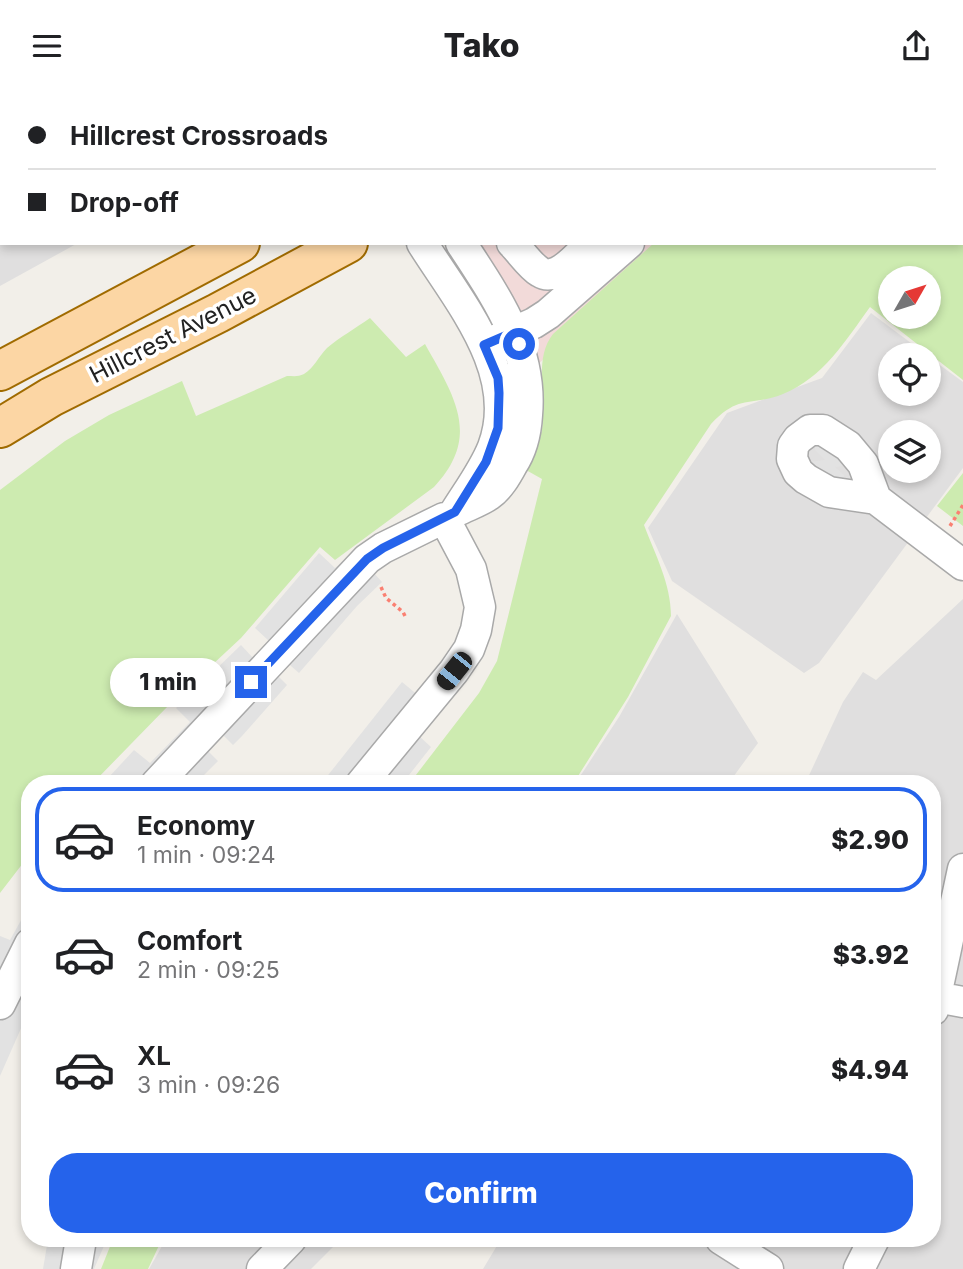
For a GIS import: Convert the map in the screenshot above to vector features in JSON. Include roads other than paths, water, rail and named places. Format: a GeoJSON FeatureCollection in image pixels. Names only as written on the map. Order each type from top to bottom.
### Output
{"type":"FeatureCollection","features":[{"type":"Feature","properties":{"kind":"main road","name":"Hillcrest Avenue"},"geometry":{"type":"LineString","coordinates":[[0,371],[236,245]]}},
{"type":"Feature","properties":{"kind":"main road","name":"Hillcrest Avenue"},"geometry":{"type":"LineString","coordinates":[[0,428],[51,397],[218,313],[344,245]]}},
{"type":"Feature","properties":{"kind":"street"},"geometry":{"type":"LineString","coordinates":[[423,245],[484,345],[498,378],[498,428],[486,462],[449,515]]}},
{"type":"Feature","properties":{"kind":"street"},"geometry":{"type":"LineString","coordinates":[[164,775],[367,559],[489,494],[502,481],[518,456],[526,432],[527,380],[519,344],[507,316],[462,245]]}},
{"type":"Feature","properties":{"kind":"street"},"geometry":{"type":"LineString","coordinates":[[514,245],[540,272],[548,275],[558,273],[589,245]]}},
{"type":"Feature","properties":{"kind":"street"},"geometry":{"type":"LineString","coordinates":[[484,345],[548,314],[627,245]]}},
{"type":"Feature","properties":{"kind":"street"},"geometry":{"type":"LineString","coordinates":[[876,499],[963,565]]}},
{"type":"Feature","properties":{"kind":"street"},"geometry":{"type":"LineString","coordinates":[[368,775],[454,671],[469,649],[476,630],[480,607],[471,569],[449,515]]}},
{"type":"Feature","properties":{"kind":"street"},"geometry":{"type":"LineString","coordinates":[[944,1003],[963,869]]}},
{"type":"Feature","properties":{"kind":"street"},"geometry":{"type":"LineString","coordinates":[[1,1000],[21,961]]}},
{"type":"Feature","properties":{"kind":"street"},"geometry":{"type":"LineString","coordinates":[[76,1269],[79,1247]]}},
{"type":"Feature","properties":{"kind":"street"},"geometry":{"type":"LineString","coordinates":[[262,1269],[283,1247]]}},
{"type":"Feature","properties":{"kind":"street"},"geometry":{"type":"LineString","coordinates":[[734,1247],[768,1269]]}},
{"type":"Feature","properties":{"kind":"street"},"geometry":{"type":"LineString","coordinates":[[859,1269],[870,1247]]}}]}
